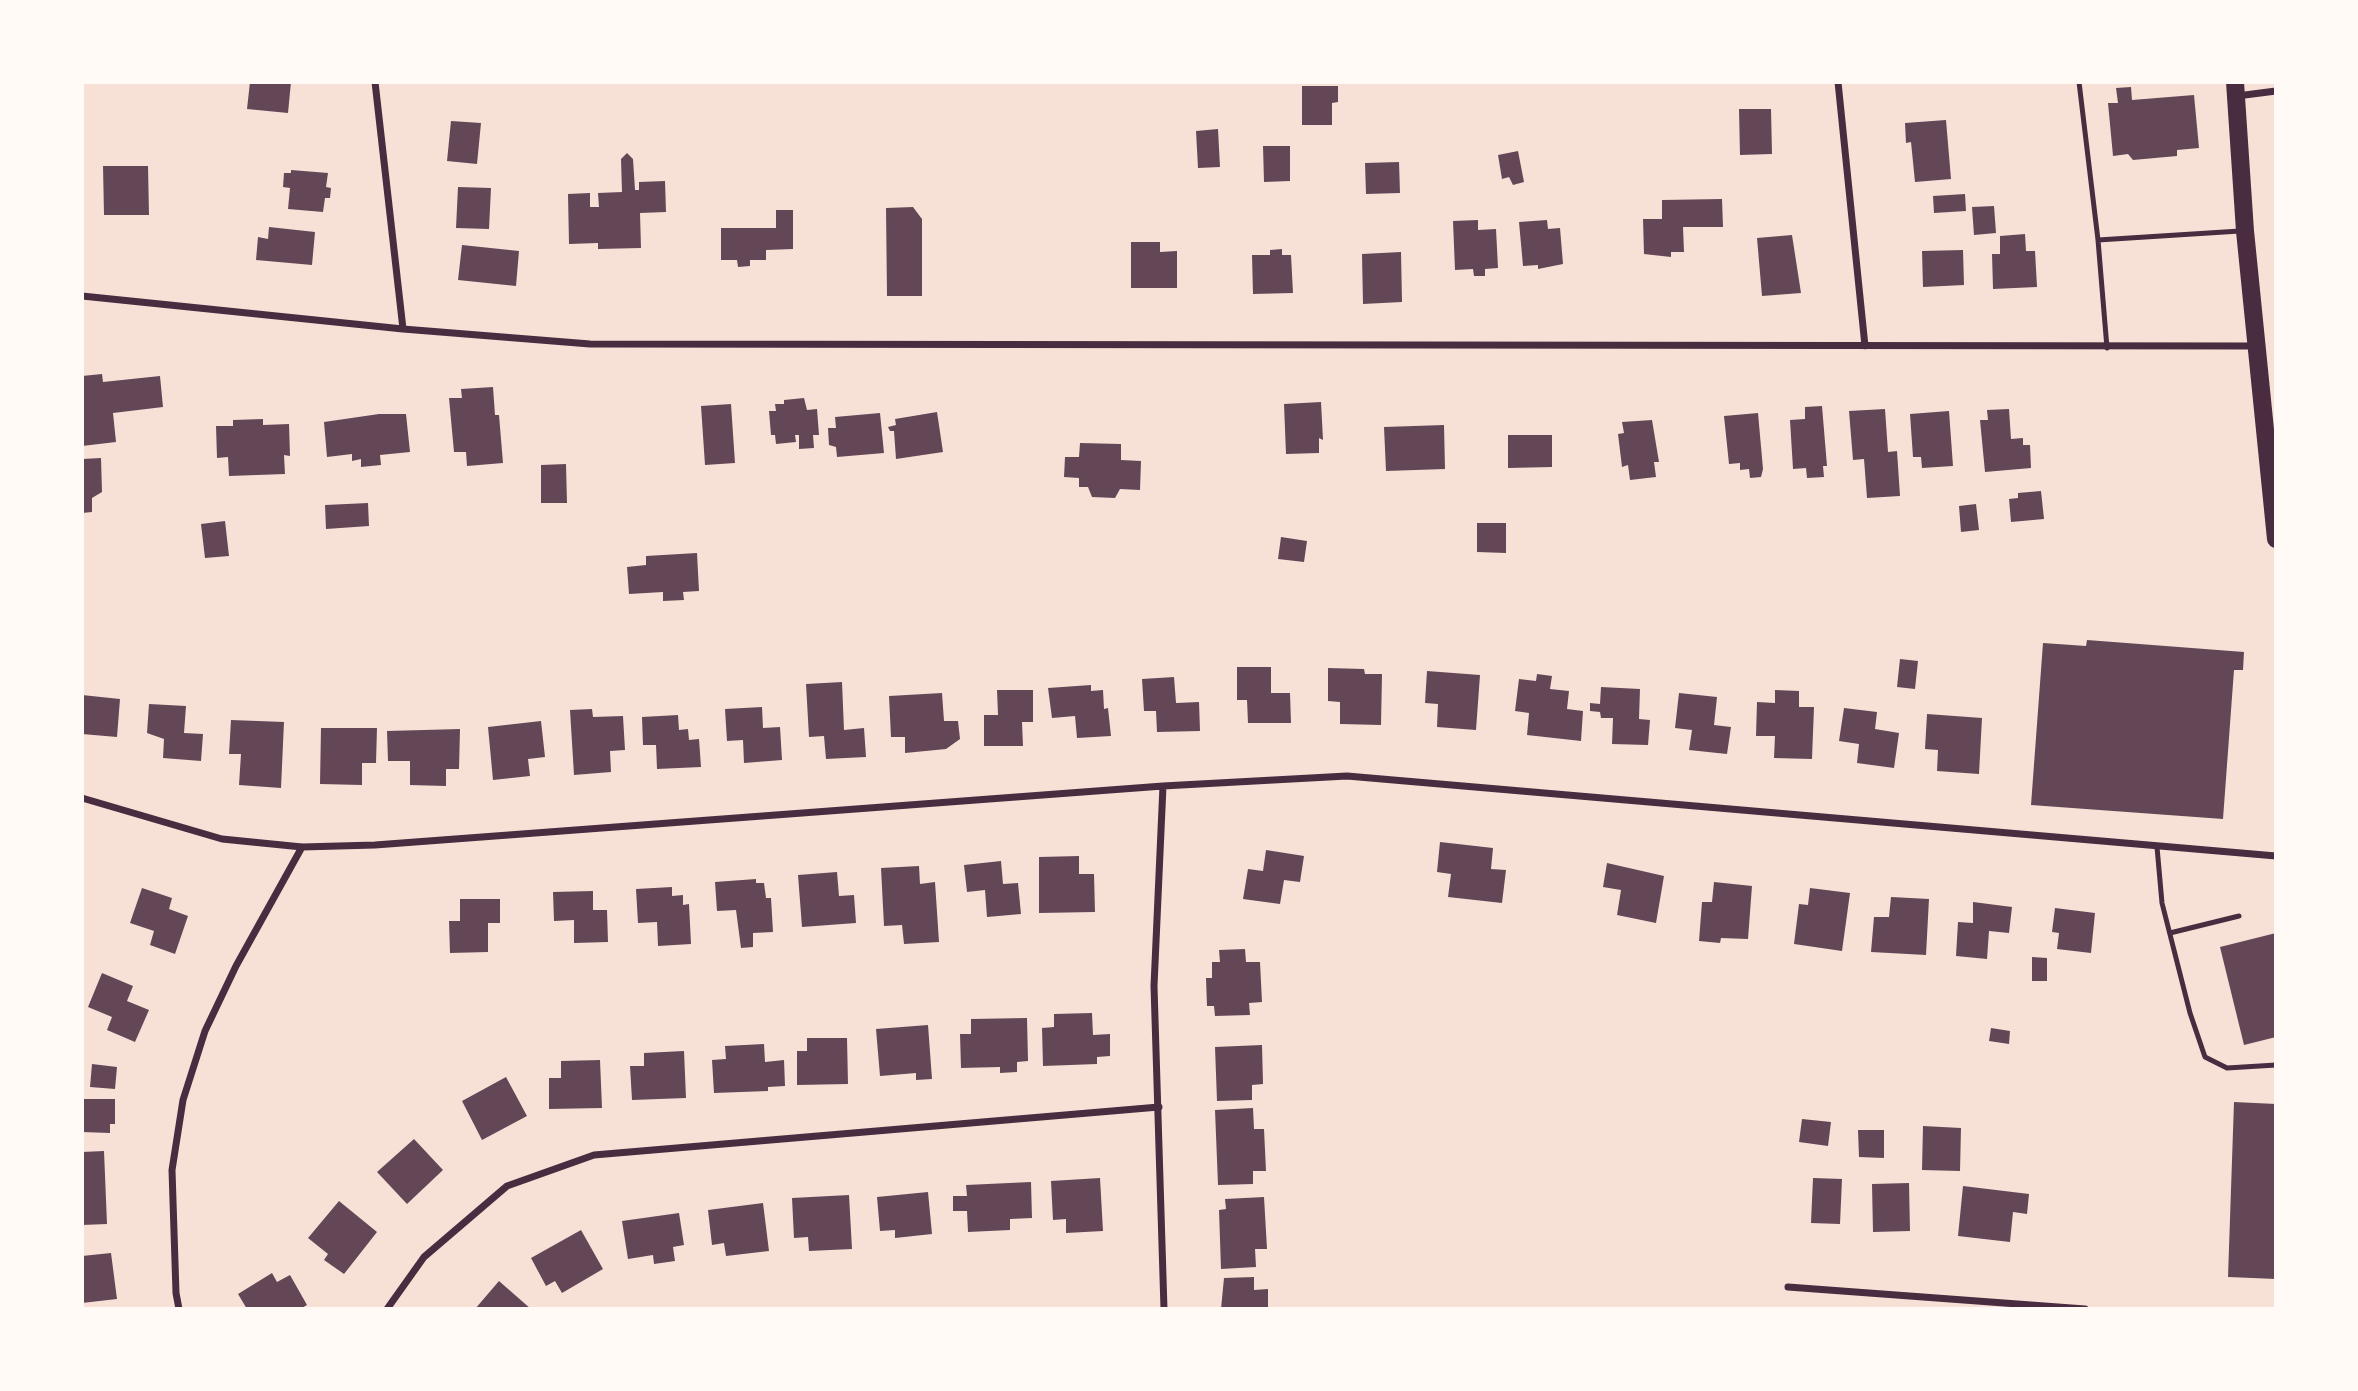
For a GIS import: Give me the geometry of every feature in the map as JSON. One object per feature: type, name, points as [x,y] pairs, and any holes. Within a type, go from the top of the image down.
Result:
[{"type":"main road","points":[[2235,89],[2256,346],[2270,414],[2276,539]]},
{"type":"street","points":[[375,82],[403,329]]},
{"type":"street","points":[[1838,82],[1865,346]]},
{"type":"street","points":[[2235,89],[2276,91]]},
{"type":"street","points":[[82,296],[403,329],[604,344],[2107,348],[2256,346]]},
{"type":"street","points":[[82,797],[222,839],[302,848],[375,845],[1284,778],[1406,780],[2276,856]]},
{"type":"street","points":[[1163,786],[1154,986],[1164,1309]]},
{"type":"street","points":[[179,1309],[176,1293],[172,1170],[183,1100],[205,1031],[236,966],[302,848]]},
{"type":"street","points":[[387,1309],[424,1257],[508,1186],[594,1155],[1159,1108]]},
{"type":"street","points":[[1788,1287],[2085,1309]]},
{"type":"lane","points":[[2079,82],[2098,240],[2107,348]]},
{"type":"lane","points":[[2098,240],[2245,231]]},
{"type":"lane","points":[[2157,846],[2162,903],[2205,1057],[2227,1068],[2276,1065]]},
{"type":"lane","points":[[2170,933],[2239,916]]},
{"type":"building","points":[[250,82],[291,82],[288,113],[247,109]]},
{"type":"building","points":[[1302,86],[1338,86],[1338,102],[1332,103],[1332,125],[1302,125]]},
{"type":"building","points":[[2131,87],[2132,100],[2194,95],[2199,148],[2177,150],[2177,156],[2133,160],[2128,154],[2113,156],[2108,103],[2118,103],[2116,88]]},
{"type":"building","points":[[1739,109],[1771,109],[1772,154],[1740,155]]},
{"type":"building","points":[[1946,120],[1951,179],[1915,182],[1911,142],[1906,143],[1905,123]]},
{"type":"building","points":[[451,121],[481,123],[477,164],[447,161]]},
{"type":"building","points":[[1218,129],[1220,167],[1198,168],[1196,131]]},
{"type":"building","points":[[1263,146],[1290,146],[1290,181],[1264,182]]},
{"type":"building","points":[[1518,151],[1524,182],[1513,185],[1509,177],[1502,179],[1498,155]]},
{"type":"building","points":[[627,153],[633,159],[635,190],[639,190],[639,182],[665,181],[666,212],[640,213],[641,248],[598,249],[598,243],[569,244],[568,194],[590,193],[590,207],[599,207],[598,193],[622,192],[621,159]]},
{"type":"building","points":[[1399,162],[1400,193],[1366,194],[1365,163]]},
{"type":"building","points":[[103,166],[148,166],[149,215],[104,215]]},
{"type":"building","points":[[291,170],[328,173],[326,187],[331,188],[330,198],[325,198],[323,212],[288,209],[290,188],[283,187],[284,173],[291,173]]},
{"type":"building","points":[[458,187],[491,188],[489,229],[456,228]]},
{"type":"building","points":[[1965,194],[1966,211],[1934,213],[1933,196]]},
{"type":"building","points":[[1722,199],[1723,227],[1683,227],[1684,252],[1671,252],[1671,257],[1644,254],[1643,219],[1662,219],[1662,200]]},
{"type":"building","points":[[1994,206],[1996,233],[1974,235],[1972,207]]},
{"type":"building","points":[[913,207],[922,219],[922,296],[887,296],[886,208]]},
{"type":"building","points":[[776,210],[793,210],[793,249],[766,250],[766,260],[750,260],[750,266],[738,267],[737,260],[721,260],[721,228],[776,228]]},
{"type":"building","points":[[1478,220],[1478,230],[1496,229],[1498,268],[1485,269],[1485,276],[1474,276],[1473,269],[1455,270],[1453,221]]},
{"type":"building","points":[[1547,220],[1548,229],[1560,228],[1563,264],[1538,269],[1538,265],[1523,266],[1519,222]]},
{"type":"building","points":[[269,227],[315,232],[312,265],[256,260],[258,237],[268,239]]},
{"type":"building","points":[[2025,234],[2026,251],[2035,251],[2037,287],[1993,289],[1992,254],[2000,254],[2000,236]]},
{"type":"building","points":[[1792,235],[1801,293],[1762,296],[1757,238]]},
{"type":"building","points":[[1131,242],[1160,242],[1160,252],[1177,251],[1177,288],[1131,288]]},
{"type":"building","points":[[462,245],[519,251],[516,286],[458,280]]},
{"type":"building","points":[[1282,249],[1282,255],[1291,255],[1293,293],[1253,294],[1252,255],[1270,255],[1270,250]]},
{"type":"building","points":[[1963,250],[1964,285],[1923,287],[1922,251]]},
{"type":"building","points":[[1401,252],[1402,302],[1363,304],[1362,254]]},
{"type":"building","points":[[102,374],[103,382],[160,376],[163,407],[113,413],[116,442],[82,446],[82,376]]},
{"type":"building","points":[[493,387],[495,415],[499,415],[503,463],[467,466],[466,452],[454,452],[449,398],[462,398],[461,389]]},
{"type":"building","points":[[804,398],[807,410],[817,409],[819,435],[813,435],[814,448],[799,449],[799,435],[795,435],[796,442],[776,444],[775,435],[771,435],[769,411],[776,411],[775,404],[784,404],[784,400]]},
{"type":"building","points":[[1321,402],[1323,440],[1319,438],[1319,453],[1286,454],[1284,404]]},
{"type":"building","points":[[731,404],[735,463],[705,465],[701,406]]},
{"type":"building","points":[[1822,406],[1827,466],[1823,466],[1824,477],[1807,478],[1806,468],[1793,469],[1790,420],[1805,419],[1805,407]]},
{"type":"building","points":[[1885,409],[1888,452],[1897,451],[1900,496],[1867,498],[1864,459],[1853,460],[1849,411]]},
{"type":"building","points":[[2009,409],[2011,439],[2023,438],[2023,445],[2030,445],[2031,468],[1985,472],[1980,420],[1988,420],[1987,410]]},
{"type":"building","points":[[1949,411],[1953,466],[1922,468],[1921,457],[1913,457],[1910,414]]},
{"type":"building","points":[[937,412],[943,452],[896,459],[894,431],[890,431],[888,427],[896,425],[895,419]]},
{"type":"building","points":[[880,413],[884,453],[837,457],[836,447],[829,445],[828,428],[836,428],[835,417]]},
{"type":"building","points":[[1758,413],[1763,469],[1761,477],[1750,478],[1749,469],[1740,470],[1740,463],[1729,464],[1724,416]]},
{"type":"building","points":[[379,414],[406,414],[410,452],[380,455],[381,465],[361,467],[361,459],[352,461],[352,454],[327,457],[324,422]]},
{"type":"building","points":[[263,419],[263,425],[289,424],[290,456],[284,455],[285,474],[229,476],[228,457],[217,458],[216,426],[233,426],[233,420]]},
{"type":"building","points":[[1652,420],[1659,462],[1654,462],[1656,477],[1630,480],[1628,465],[1622,467],[1618,434],[1624,433],[1622,422]]},
{"type":"building","points":[[1444,425],[1445,469],[1386,471],[1384,427]]},
{"type":"building","points":[[1508,435],[1552,435],[1552,467],[1508,468]]},
{"type":"building","points":[[1080,443],[1121,444],[1121,460],[1141,461],[1140,490],[1120,489],[1115,498],[1092,497],[1088,487],[1079,487],[1079,478],[1064,477],[1065,457],[1079,457]]},
{"type":"building","points":[[101,458],[102,492],[92,498],[92,512],[82,513],[82,459]]},
{"type":"building","points":[[566,464],[567,503],[541,503],[541,465]]},
{"type":"building","points":[[2041,491],[2044,519],[2011,522],[2009,499],[2018,498],[2018,493]]},
{"type":"building","points":[[368,503],[369,526],[326,529],[325,505]]},
{"type":"building","points":[[1976,504],[1979,530],[1961,532],[1959,506]]},
{"type":"building","points":[[225,521],[229,556],[205,558],[201,524]]},
{"type":"building","points":[[1477,523],[1506,523],[1506,553],[1477,552]]},
{"type":"building","points":[[1281,537],[1307,541],[1304,562],[1278,559]]},
{"type":"building","points":[[697,553],[699,591],[683,592],[684,600],[663,601],[663,592],[629,594],[627,567],[646,565],[646,556]]},
{"type":"building","points":[[2087,640],[2244,652],[2243,670],[2234,670],[2223,819],[2031,805],[2043,643],[2086,646]]},
{"type":"building","points":[[1900,659],[1918,661],[1915,689],[1897,687]]},
{"type":"building","points":[[1237,667],[1271,667],[1271,693],[1290,693],[1291,723],[1248,723],[1247,700],[1237,700]]},
{"type":"building","points":[[1328,668],[1364,669],[1365,674],[1382,674],[1381,725],[1340,724],[1340,702],[1328,701]]},
{"type":"building","points":[[1427,671],[1480,675],[1476,730],[1437,727],[1438,704],[1425,703]]},
{"type":"building","points":[[1537,674],[1552,676],[1550,689],[1569,691],[1567,709],[1583,711],[1581,741],[1527,735],[1529,713],[1515,711],[1519,679],[1536,681]]},
{"type":"building","points":[[1174,677],[1176,703],[1199,702],[1200,731],[1157,732],[1156,711],[1144,711],[1142,679]]},
{"type":"building","points":[[842,682],[844,730],[864,728],[866,757],[826,759],[824,736],[809,737],[806,684]]},
{"type":"building","points":[[1091,685],[1091,691],[1103,690],[1104,709],[1108,708],[1111,736],[1077,738],[1075,716],[1052,718],[1048,688]]},
{"type":"building","points":[[1601,687],[1640,689],[1639,719],[1650,720],[1648,745],[1612,744],[1613,718],[1601,718],[1600,712],[1590,711],[1590,703],[1600,704]]},
{"type":"building","points":[[997,690],[1033,690],[1033,722],[1022,722],[1023,746],[984,746],[984,715],[998,715]]},
{"type":"building","points":[[1775,690],[1799,691],[1799,707],[1814,707],[1812,759],[1774,758],[1775,736],[1756,736],[1757,702],[1775,703]]},
{"type":"building","points":[[942,693],[944,721],[958,721],[960,739],[946,749],[905,753],[905,737],[891,737],[889,696]]},
{"type":"building","points":[[1679,693],[1717,697],[1714,725],[1731,727],[1727,754],[1689,750],[1692,730],[1675,728]]},
{"type":"building","points":[[82,695],[120,699],[117,737],[82,734]]},
{"type":"building","points":[[149,704],[186,706],[184,733],[203,734],[201,761],[163,758],[164,739],[147,733]]},
{"type":"building","points":[[762,707],[763,728],[780,727],[782,760],[744,763],[743,740],[727,741],[725,709]]},
{"type":"building","points":[[1844,708],[1877,712],[1875,729],[1899,733],[1894,768],[1857,763],[1859,744],[1839,741]]},
{"type":"building","points":[[592,709],[593,717],[623,716],[625,750],[610,751],[611,772],[574,775],[570,710]]},
{"type":"building","points":[[1927,714],[1982,718],[1979,774],[1937,771],[1938,750],[1925,749]]},
{"type":"building","points":[[678,715],[679,730],[688,729],[689,740],[699,739],[701,767],[657,769],[656,745],[643,745],[642,717]]},
{"type":"building","points":[[231,720],[284,722],[281,788],[239,785],[241,754],[229,754]]},
{"type":"building","points":[[541,721],[545,757],[528,759],[530,776],[493,780],[488,727]]},
{"type":"building","points":[[321,728],[377,728],[376,763],[362,763],[362,785],[320,784]]},
{"type":"building","points":[[460,729],[459,769],[446,769],[446,786],[410,785],[410,761],[388,761],[387,731]]},
{"type":"building","points":[[1440,842],[1493,848],[1491,869],[1506,870],[1502,903],[1448,897],[1451,874],[1437,872]]},
{"type":"building","points":[[1266,850],[1304,856],[1300,882],[1284,880],[1280,904],[1243,899],[1248,869],[1263,871]]},
{"type":"building","points":[[1079,856],[1079,874],[1094,874],[1095,912],[1039,913],[1039,857]]},
{"type":"building","points":[[1001,861],[1003,884],[1018,883],[1021,914],[987,917],[985,890],[967,892],[964,865]]},
{"type":"building","points":[[1607,863],[1664,876],[1656,923],[1617,915],[1621,890],[1603,887]]},
{"type":"building","points":[[919,866],[920,884],[935,882],[939,942],[904,944],[902,925],[884,926],[881,868]]},
{"type":"building","points":[[837,872],[839,896],[854,895],[856,923],[802,927],[798,875]]},
{"type":"building","points":[[756,879],[756,883],[764,883],[766,898],[771,898],[773,932],[753,933],[753,947],[741,948],[736,910],[717,911],[715,882]]},
{"type":"building","points":[[1714,882],[1752,886],[1748,939],[1721,938],[1720,943],[1699,941],[1702,902],[1712,902]]},
{"type":"building","points":[[672,887],[672,896],[683,895],[683,905],[689,904],[691,944],[658,946],[657,922],[638,923],[636,889]]},
{"type":"building","points":[[142,888],[172,898],[169,909],[188,916],[175,954],[150,945],[154,931],[130,923]]},
{"type":"building","points":[[1810,888],[1850,893],[1842,951],[1794,944],[1799,904],[1808,905]]},
{"type":"building","points":[[593,891],[593,910],[607,910],[608,942],[574,943],[574,920],[554,921],[553,892]]},
{"type":"building","points":[[1891,897],[1929,899],[1926,955],[1871,952],[1874,917],[1889,917]]},
{"type":"building","points":[[460,899],[500,899],[500,923],[488,923],[488,952],[450,953],[449,921],[460,921]]},
{"type":"building","points":[[1973,902],[2012,907],[2009,933],[1989,931],[1987,959],[1956,956],[1958,922],[1973,923]]},
{"type":"building","points":[[2055,908],[2095,913],[2091,953],[2057,949],[2059,933],[2052,932]]},
{"type":"building","points":[[2276,933],[2276,1037],[2244,1045],[2220,947]]},
{"type":"building","points":[[1245,949],[1246,962],[1260,962],[1262,1002],[1249,1003],[1250,1015],[1215,1016],[1214,1006],[1207,1006],[1206,978],[1212,978],[1212,962],[1220,962],[1219,950]]},
{"type":"building","points":[[2032,957],[2047,958],[2047,981],[2032,981]]},
{"type":"building","points":[[102,973],[133,986],[127,1001],[149,1010],[135,1042],[107,1030],[112,1017],[88,1007]]},
{"type":"building","points":[[1092,1013],[1093,1035],[1110,1034],[1110,1056],[1097,1057],[1097,1064],[1043,1066],[1042,1028],[1054,1027],[1054,1014]]},
{"type":"building","points":[[1027,1018],[1028,1061],[1017,1062],[1017,1072],[1000,1073],[1000,1067],[961,1068],[960,1034],[971,1034],[971,1019]]},
{"type":"building","points":[[928,1025],[932,1079],[916,1080],[916,1073],[880,1076],[876,1029]]},
{"type":"building","points":[[1991,1028],[2010,1031],[2009,1044],[1989,1041]]},
{"type":"building","points":[[807,1038],[847,1038],[848,1084],[797,1085],[797,1051],[807,1051]]},
{"type":"building","points":[[764,1044],[765,1062],[784,1060],[785,1086],[768,1087],[768,1091],[714,1093],[712,1060],[726,1059],[725,1046]]},
{"type":"building","points":[[1262,1045],[1263,1084],[1252,1085],[1252,1100],[1217,1101],[1215,1047]]},
{"type":"building","points":[[684,1051],[686,1098],[632,1100],[630,1066],[644,1066],[644,1053]]},
{"type":"building","points":[[600,1060],[602,1108],[549,1109],[549,1078],[561,1078],[561,1061]]},
{"type":"building","points":[[92,1064],[117,1067],[115,1089],[90,1087]]},
{"type":"building","points":[[506,1077],[527,1116],[482,1140],[462,1101]]},
{"type":"building","points":[[82,1099],[115,1099],[115,1124],[110,1124],[110,1133],[82,1132]]},
{"type":"building","points":[[2234,1102],[2276,1104],[2276,1279],[2228,1277]]},
{"type":"building","points":[[1253,1108],[1254,1129],[1264,1129],[1266,1171],[1253,1171],[1253,1184],[1218,1185],[1215,1110]]},
{"type":"building","points":[[1802,1119],[1831,1122],[1828,1146],[1799,1142]]},
{"type":"building","points":[[1923,1126],[1961,1128],[1960,1171],[1922,1170]]},
{"type":"building","points":[[1858,1130],[1884,1130],[1884,1158],[1859,1157]]},
{"type":"building","points":[[414,1139],[443,1170],[407,1204],[377,1172]]},
{"type":"building","points":[[104,1151],[107,1224],[82,1225],[82,1152]]},
{"type":"building","points":[[1100,1178],[1103,1231],[1066,1233],[1066,1219],[1053,1220],[1051,1181]]},
{"type":"building","points":[[1813,1178],[1842,1179],[1840,1224],[1811,1223]]},
{"type":"building","points":[[1031,1182],[1032,1218],[1010,1219],[1010,1230],[968,1232],[967,1211],[953,1211],[953,1196],[967,1196],[966,1185]]},
{"type":"building","points":[[1909,1183],[1910,1231],[1873,1232],[1872,1184]]},
{"type":"building","points":[[1963,1186],[2029,1194],[2027,1214],[2013,1212],[2010,1242],[1958,1236]]},
{"type":"building","points":[[928,1192],[932,1234],[895,1238],[895,1230],[880,1231],[877,1197]]},
{"type":"building","points":[[849,1195],[852,1249],[809,1251],[808,1237],[794,1238],[792,1198]]},
{"type":"building","points":[[1264,1197],[1267,1249],[1255,1249],[1256,1267],[1221,1269],[1219,1210],[1226,1209],[1225,1199]]},
{"type":"building","points":[[339,1201],[377,1232],[344,1274],[324,1260],[328,1254],[308,1238]]},
{"type":"building","points":[[763,1203],[769,1251],[726,1256],[724,1243],[712,1245],[708,1210]]},
{"type":"building","points":[[679,1213],[684,1245],[673,1247],[675,1261],[654,1264],[653,1255],[628,1259],[622,1221]]},
{"type":"building","points":[[581,1230],[603,1269],[562,1293],[555,1281],[546,1286],[531,1258]]},
{"type":"building","points":[[111,1253],[117,1299],[82,1303],[82,1256]]},
{"type":"building","points":[[272,1273],[277,1282],[290,1275],[307,1305],[300,1309],[247,1309],[238,1294]]},
{"type":"building","points":[[1254,1277],[1254,1290],[1268,1289],[1268,1309],[1221,1309],[1224,1278]]},
{"type":"building","points":[[499,1281],[531,1309],[475,1309]]}]
